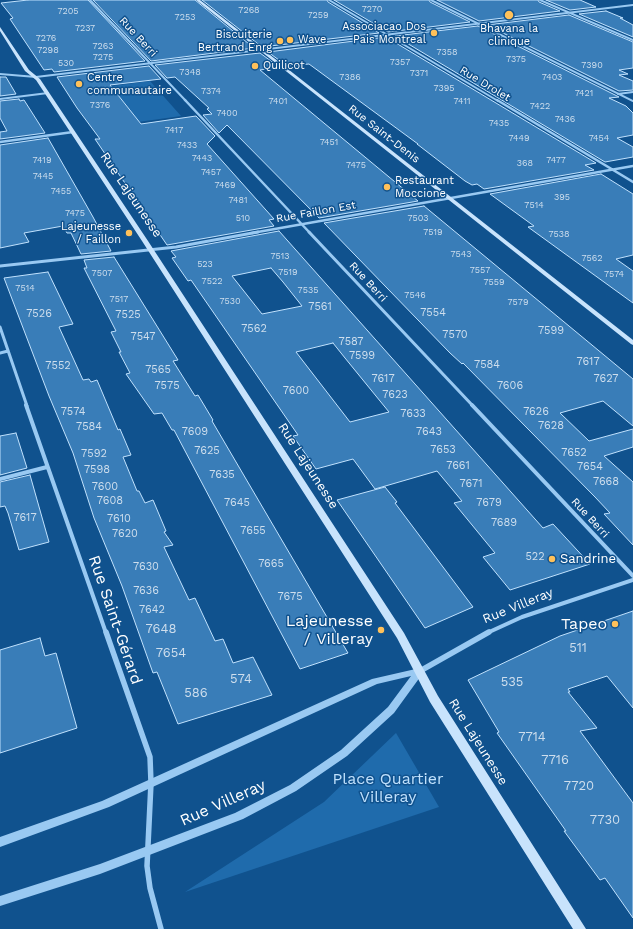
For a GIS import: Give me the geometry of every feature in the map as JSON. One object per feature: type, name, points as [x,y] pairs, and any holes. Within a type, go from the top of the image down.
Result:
[{"type":"main road","name":"Rue Saint-Denis","points":[[198,0],[633,343]]},
{"type":"main road","name":"Rue Lajeunesse","points":[[0,28],[27,71],[36,76],[48,93],[152,250],[401,636],[434,699],[580,929]]},
{"type":"street","name":"Rue Berri","points":[[90,0],[633,576]]},
{"type":"street","name":"Rue Drolet","points":[[329,0],[633,182]]},
{"type":"street","points":[[431,0],[633,101]]},
{"type":"street","points":[[540,0],[633,40]]},
{"type":"street","points":[[0,74],[36,76],[633,5]]},
{"type":"street","points":[[618,94],[633,92]]},
{"type":"street","points":[[0,99],[48,93]]},
{"type":"street","points":[[0,142],[73,132]]},
{"type":"street","name":"Rue Faillon Est","points":[[0,266],[152,250],[633,166]]},
{"type":"street","name":"Rue Saint-Gérard","points":[[0,326],[150,757],[151,783],[147,866],[150,888],[161,929]]},
{"type":"street","points":[[0,353],[8,351]]},
{"type":"street","points":[[0,479],[48,467]]},
{"type":"street","name":"Rue Villeray","points":[[0,842],[105,804],[375,681],[420,671],[482,635],[522,617],[633,580]]},
{"type":"street","name":"Rue Villeray","points":[[0,901],[100,869],[148,851],[238,816],[293,788],[344,753],[391,710],[420,671]]},
{"type":"green space","points":[[150,81],[181,116],[124,124],[131,111],[116,92],[109,93],[105,87]]},
{"type":"green space","name":"Place Quartier Villeray","points":[[396,733],[439,807],[185,892],[324,802]]},
{"type":"building","points":[[28,0],[88,0],[145,61],[54,72],[52,69],[44,70],[10,19],[13,18],[1,3]]},
{"type":"building","points":[[93,0],[195,0],[254,48],[151,61]]},
{"type":"building","points":[[202,0],[327,0],[379,33],[262,47]]},
{"type":"building","points":[[334,0],[429,0],[430,2],[470,22],[388,32]]},
{"type":"building","points":[[437,0],[538,0],[539,2],[560,11],[479,21]]},
{"type":"building","points":[[546,0],[580,0],[596,7],[570,10]]},
{"type":"building","points":[[606,11],[623,18],[620,18],[633,25],[633,37],[579,14]]},
{"type":"building","points":[[569,15],[633,42],[633,68],[619,70],[628,74],[619,75],[633,81],[633,90],[619,91],[487,25]]},
{"type":"building","points":[[478,26],[619,97],[609,98],[626,106],[633,113],[633,135],[617,138],[633,147],[633,157],[605,162],[395,36]]},
{"type":"building","points":[[386,37],[596,163],[585,165],[594,170],[484,189],[477,184],[472,185],[309,64],[287,66],[268,52]]},
{"type":"building","points":[[260,53],[279,67],[260,70],[418,201],[319,218],[227,125],[219,133],[203,115],[212,114],[207,109],[209,108],[175,77],[167,78],[155,65]]},
{"type":"building","points":[[149,66],[161,79],[110,85],[141,124],[196,116],[215,136],[207,144],[274,219],[269,220],[274,226],[167,245],[95,139],[100,139],[77,108],[57,77]]},
{"type":"building","points":[[0,77],[6,77],[16,94],[0,96]]},
{"type":"building","points":[[19,99],[20,101],[24,100],[45,133],[0,139],[0,132],[7,131],[0,118],[0,101]]},
{"type":"building","points":[[48,138],[111,251],[81,254],[71,233],[67,233],[63,226],[24,233],[29,242],[0,248],[0,145]]},
{"type":"building","points":[[601,174],[633,194],[633,255],[616,259],[633,271],[633,303],[528,227],[534,226],[490,194]]},
{"type":"building","points":[[424,206],[633,379],[633,426],[603,401],[560,413],[589,441],[633,429],[633,447],[604,456],[633,482],[633,545],[604,514],[610,513],[595,497],[463,363],[462,364],[450,353],[324,223]]},
{"type":"building","points":[[279,231],[543,528],[553,524],[590,564],[510,590],[483,557],[495,553],[454,503],[462,501],[437,471],[375,489],[353,459],[316,469],[293,436],[298,435],[191,280],[188,281],[172,258],[176,257],[171,251]],"holes":[[[271,268],[283,282],[302,306],[262,314],[232,276]],[[333,343],[345,358],[389,412],[350,422],[296,352]]]},
{"type":"building","points":[[114,257],[178,360],[173,361],[195,396],[198,395],[213,420],[212,421],[348,653],[300,669],[174,430],[172,430],[162,413],[154,414],[126,374],[130,373],[111,332],[116,331],[84,268],[87,268],[84,260]]},
{"type":"building","points":[[48,272],[73,324],[59,327],[83,380],[89,379],[91,382],[97,380],[118,430],[120,429],[131,455],[123,457],[137,491],[139,491],[145,503],[153,500],[166,531],[164,532],[173,545],[164,547],[189,600],[195,598],[215,641],[223,639],[233,663],[253,657],[272,695],[178,724],[157,672],[153,673],[122,586],[94,518],[73,453],[49,396],[4,278]]},
{"type":"building","points":[[16,433],[27,468],[0,475],[0,436]]},
{"type":"building","points":[[30,475],[49,542],[19,550],[5,506],[0,507],[0,482]]},
{"type":"building","points":[[385,487],[397,502],[395,503],[473,607],[425,628],[337,500]]},
{"type":"building","points":[[633,611],[633,708],[607,676],[568,689],[570,692],[568,692],[597,728],[580,731],[633,803],[633,918],[605,878],[600,880],[564,831],[566,831],[497,733],[499,732],[468,680],[560,636]]},
{"type":"building","points":[[40,638],[45,656],[56,653],[77,728],[0,753],[0,650]]},
{"type":"place","name":"Bhavana la clinique","points":[[509,15]]},
{"type":"place","name":"Associacao Dos Pais Montreal","points":[[434,33]]},
{"type":"place","name":"Wave","points":[[290,40]]},
{"type":"place","name":"Biscuiterie Bertrand Enrg","points":[[280,41]]},
{"type":"place","name":"Quilicot","points":[[255,66]]},
{"type":"place","name":"Centre communautaire","points":[[79,84]]},
{"type":"place","name":"Restaurant Moccione","points":[[387,187]]},
{"type":"place","name":"Lajeunesse / Faillon","points":[[129,233]]},
{"type":"place","name":"Sandrine","points":[[552,559]]},
{"type":"place","name":"Tapeo","points":[[615,624]]},
{"type":"place","name":"Lajeunesse / Villeray","points":[[381,630]]}]
